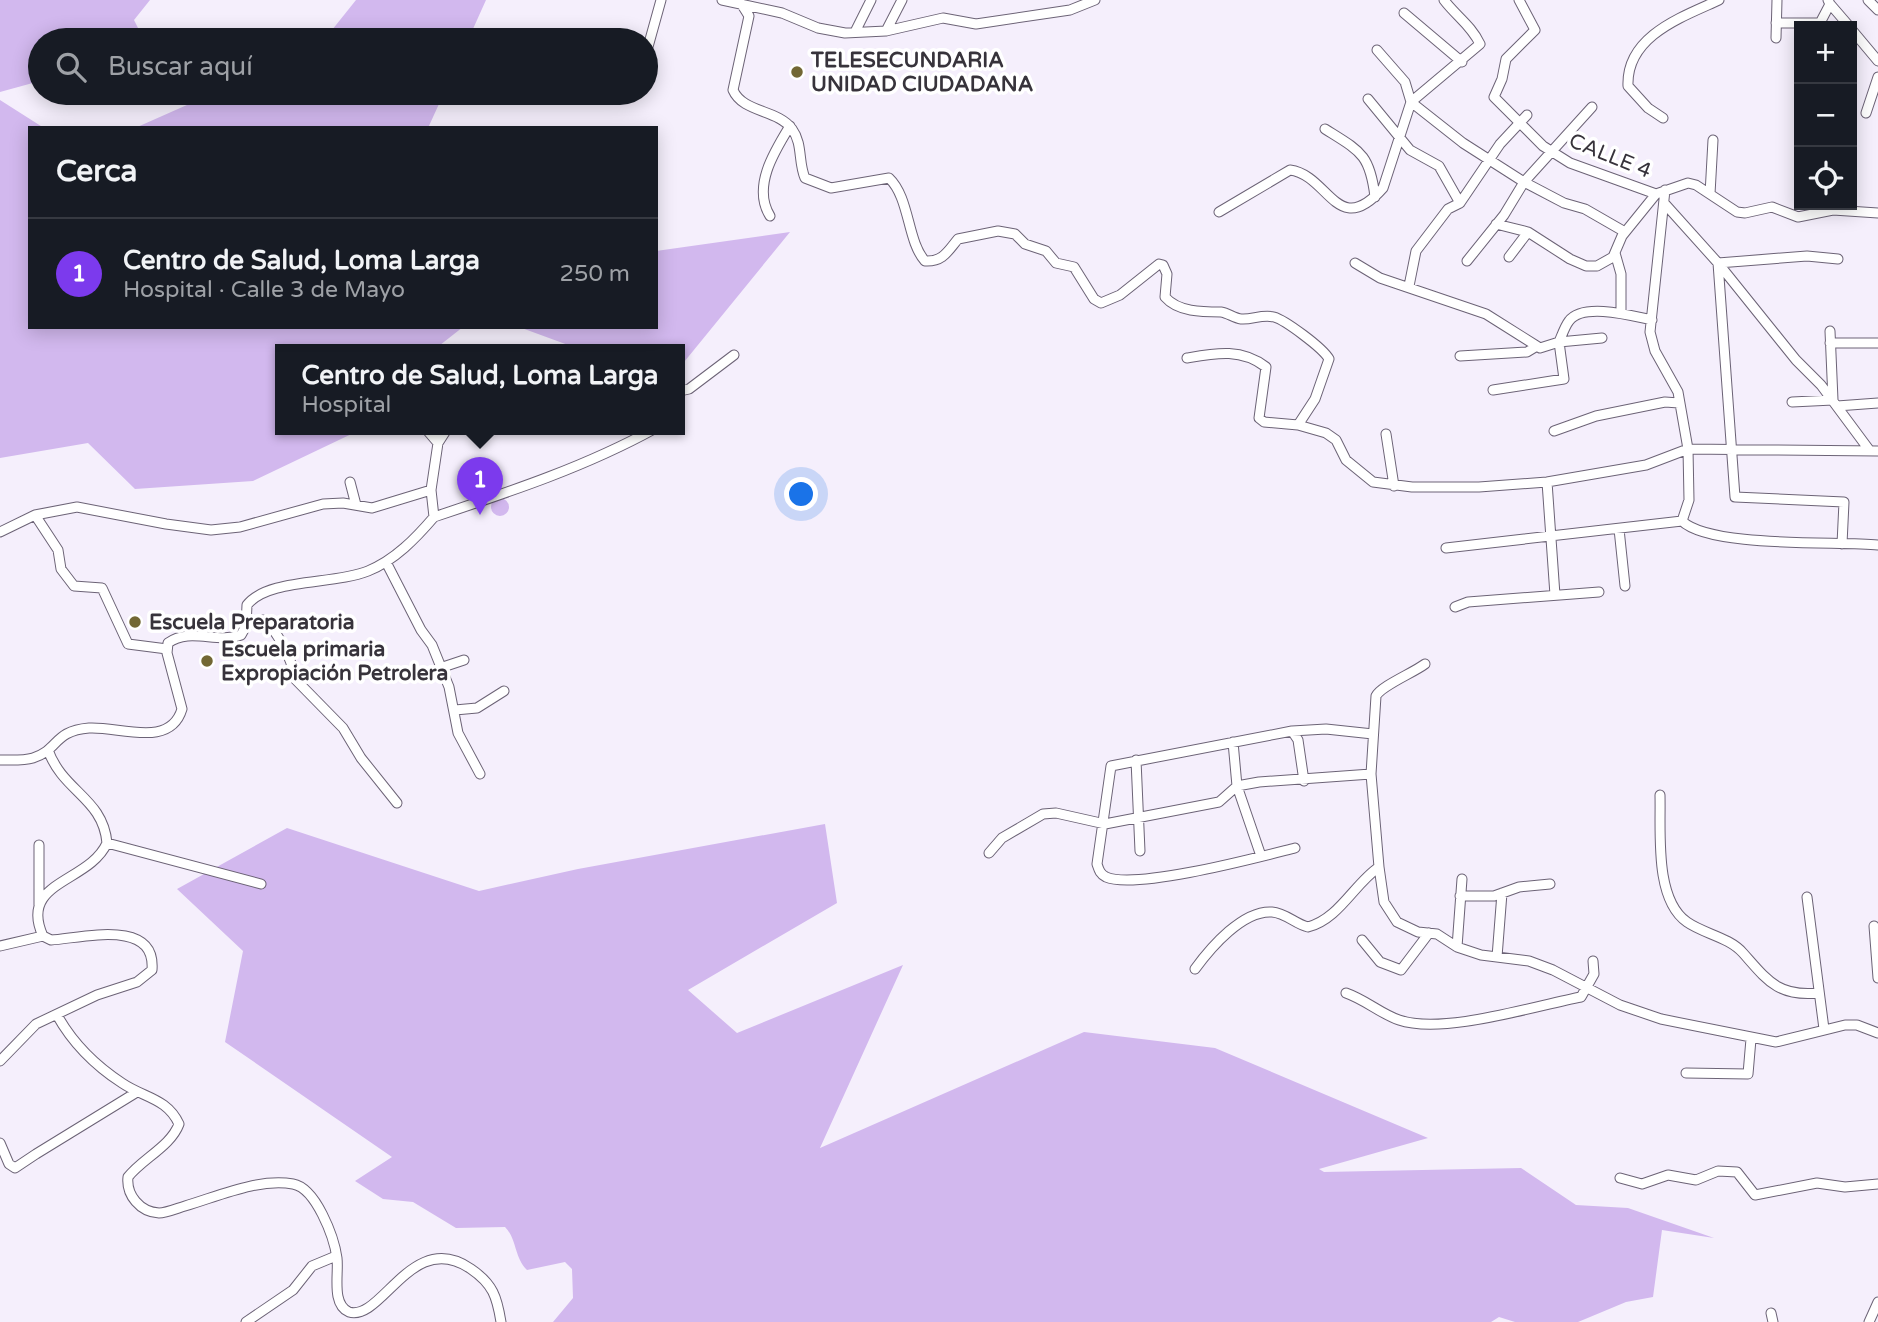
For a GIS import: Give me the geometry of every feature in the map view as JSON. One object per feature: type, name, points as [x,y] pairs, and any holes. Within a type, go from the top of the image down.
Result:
[{"type":"street","points":[[653,28],[661,0]]},
{"type":"street","points":[[722,0],[782,13],[818,28],[855,32],[886,31],[943,18],[976,24],[1070,10],[1095,0]]},
{"type":"street","points":[[855,32],[871,0]]},
{"type":"street","points":[[886,31],[902,0]]},
{"type":"street","points":[[1411,102],[1462,62],[1480,44],[1463,19],[1456,17],[1444,0]]},
{"type":"street","name":"CALLE 4","points":[[1519,0],[1535,30],[1506,59],[1502,79],[1494,97],[1519,125],[1552,152],[1581,167],[1661,192],[1689,183],[1737,212],[1745,213],[1772,207],[1798,218],[1833,210],[1878,214]]},
{"type":"street","points":[[1663,118],[1648,108],[1628,86],[1636,55],[1662,27],[1719,0]]},
{"type":"street","points":[[1776,38],[1777,0]]},
{"type":"street","points":[[1868,0],[1878,10]]},
{"type":"street","points":[[1776,23],[1819,23],[1829,2],[1844,21]]},
{"type":"street","points":[[742,4],[749,16],[733,90],[737,100],[790,126],[799,144],[803,173],[808,180],[831,188],[883,178],[893,182],[914,231],[919,254],[925,261],[936,261],[958,239],[998,231],[1015,234],[1025,244],[1046,251],[1056,262],[1074,267],[1094,299],[1101,303],[1120,295],[1159,264],[1163,265],[1167,274],[1165,297],[1170,303],[1185,309],[1223,312],[1243,319],[1260,316],[1278,318],[1321,347],[1329,359],[1315,399],[1298,425]]},
{"type":"street","points":[[1404,13],[1462,62]]},
{"type":"street","points":[[1857,36],[1878,61]]},
{"type":"street","points":[[1219,212],[1293,170],[1342,207],[1352,208],[1375,197],[1383,188],[1393,150],[1401,137],[1411,102],[1405,82],[1377,50]]},
{"type":"street","points":[[1866,113],[1878,77]]},
{"type":"street","points":[[1368,99],[1410,150],[1439,166],[1460,203]]},
{"type":"street","points":[[1411,102],[1490,161],[1524,182],[1564,203],[1585,209],[1625,232]]},
{"type":"street","points":[[1467,261],[1496,225],[1524,182],[1592,107]]},
{"type":"street","points":[[1409,286],[1416,251],[1448,209],[1460,203],[1500,144],[1527,115]]},
{"type":"street","points":[[770,216],[764,206],[762,187],[790,126]]},
{"type":"street","points":[[1325,129],[1362,153],[1373,176],[1375,197]]},
{"type":"street","points":[[1710,194],[1713,140]]},
{"type":"street","points":[[1496,225],[1528,232],[1586,265],[1605,262],[1615,253],[1625,232],[1661,192],[1665,204],[1718,263],[1874,451]]},
{"type":"street","points":[[1665,204],[1650,332],[1655,351],[1678,391],[1688,449],[1689,500],[1682,521]]},
{"type":"street","points":[[1509,257],[1528,232]]},
{"type":"street","points":[[1615,253],[1621,274],[1621,312]]},
{"type":"street","points":[[1718,263],[1807,256],[1838,259]]},
{"type":"street","points":[[1355,263],[1381,278],[1486,314],[1537,346],[1549,347],[1559,342],[1602,338]]},
{"type":"street","points":[[1718,263],[1728,426],[1734,450],[1735,497],[1844,502],[1842,544]]},
{"type":"street","points":[[1493,390],[1564,379],[1559,342],[1570,320],[1579,313],[1621,312],[1652,320]]},
{"type":"street","points":[[1830,331],[1835,403]]},
{"type":"street","points":[[1830,343],[1878,343]]},
{"type":"street","points":[[1460,356],[1527,352],[1537,346]]},
{"type":"street","points":[[1187,358],[1236,354],[1256,360],[1265,367],[1259,418],[1264,422],[1298,425],[1336,440],[1346,460],[1366,477],[1373,482],[1394,486],[1479,487],[1547,482],[1646,465],[1688,449],[1874,451]]},
{"type":"street","points":[[685,390],[734,355]]},
{"type":"street","points":[[1554,431],[1596,416],[1664,402],[1679,403]]},
{"type":"street","points":[[1792,402],[1878,403]]},
{"type":"street","points":[[1386,434],[1394,486]]},
{"type":"street","points":[[431,435],[438,443]]},
{"type":"street","points":[[434,517],[431,490],[438,443],[443,435]]},
{"type":"street","points":[[0,760],[33,758],[48,750],[61,734],[74,730],[109,727],[159,733],[173,725],[182,709],[167,649],[168,643],[175,638],[194,635],[231,639],[241,635],[246,626],[247,606],[262,592],[351,576],[386,562],[434,517],[520,491],[546,475],[624,446],[643,435]]},
{"type":"street","points":[[350,482],[356,505]]},
{"type":"street","points":[[1547,482],[1555,595]]},
{"type":"street","points":[[0,532],[36,515],[77,507],[211,530],[240,527],[323,504],[372,508],[431,490]]},
{"type":"street","points":[[36,515],[58,550],[61,569],[74,586],[103,588],[128,644],[167,649]]},
{"type":"street","points":[[1446,548],[1682,521],[1702,533],[1878,545]]},
{"type":"street","points":[[1619,529],[1625,586]]},
{"type":"street","points":[[386,562],[421,630],[432,645],[455,710],[458,733],[480,774]]},
{"type":"street","points":[[1455,607],[1468,602],[1599,592]]},
{"type":"street","points":[[246,626],[263,620],[269,624],[292,664],[293,677],[343,727],[361,758],[397,803]]},
{"type":"street","points":[[440,668],[464,660]]},
{"type":"street","points":[[1425,664],[1377,692],[1371,774],[1379,867],[1384,902],[1389,914],[1398,922],[1418,932],[1437,934],[1457,947],[1497,957],[1529,961],[1620,1005],[1661,1018],[1721,1029],[1751,1039],[1776,1042],[1824,1029],[1857,1025],[1878,1033]]},
{"type":"street","points":[[455,710],[478,708],[503,691]]},
{"type":"street","points":[[1295,848],[1152,877],[1107,878],[1100,873],[1097,864],[1105,824],[1111,766],[1292,731],[1326,729],[1373,734]]},
{"type":"street","points":[[1292,731],[1298,740],[1304,781]]},
{"type":"street","points":[[1233,742],[1237,786],[1261,856]]},
{"type":"street","points":[[39,907],[56,883],[95,863],[107,843],[102,819],[92,805],[72,789],[55,768],[48,750]]},
{"type":"street","points":[[1136,760],[1140,851]]},
{"type":"street","points":[[989,853],[1002,838],[1042,814],[1056,813],[1105,824],[1219,802],[1237,786],[1371,774]]},
{"type":"street","points":[[1660,795],[1663,878],[1674,908],[1686,922],[1742,951],[1754,968],[1771,983],[1796,995],[1818,993]]},
{"type":"street","points":[[107,843],[261,884]]},
{"type":"street","points":[[0,1061],[36,1024],[146,977],[152,962],[142,940],[130,937],[115,935],[51,940],[43,936],[38,926],[39,845]]},
{"type":"street","points":[[1195,968],[1210,947],[1244,918],[1274,912],[1308,926],[1329,918],[1364,877],[1379,867]]},
{"type":"street","points":[[1457,947],[1461,879]]},
{"type":"street","points":[[1460,896],[1494,896],[1519,887],[1550,884]]},
{"type":"street","points":[[1497,957],[1502,893]]},
{"type":"street","points":[[1807,897],[1824,1029]]},
{"type":"street","points":[[1874,926],[1878,978]]},
{"type":"street","points":[[1362,940],[1380,962],[1401,970],[1429,933]]},
{"type":"street","points":[[0,946],[43,936]]},
{"type":"street","points":[[1346,993],[1365,999],[1397,1020],[1420,1025],[1514,1013],[1581,997],[1588,989],[1594,974],[1593,961]]},
{"type":"street","points":[[57,1015],[93,1060],[137,1092],[169,1107],[178,1124],[169,1139],[136,1166],[128,1177],[131,1198],[139,1205],[159,1213],[263,1184],[296,1184],[308,1189],[317,1203],[337,1256],[339,1303],[347,1312],[368,1311],[413,1270],[430,1260],[446,1259],[467,1266],[483,1277],[496,1293],[501,1322]]},
{"type":"street","points":[[1686,1073],[1748,1074],[1751,1039]]},
{"type":"street","points":[[0,1143],[9,1164],[15,1168],[23,1166],[36,1154],[137,1092]]},
{"type":"street","points":[[1620,1178],[1642,1184],[1668,1175],[1696,1180],[1718,1171],[1737,1172],[1755,1195],[1817,1183],[1845,1187],[1878,1184]]},
{"type":"street","points":[[246,1322],[293,1290],[312,1266],[337,1256]]},
{"type":"street","points":[[1869,1322],[1878,1302]]},
{"type":"shaded area","points":[[0,0],[150,0],[134,20],[138,28],[28,28],[28,84],[0,92]]},
{"type":"shaded area","points":[[356,0],[486,0],[473,28],[334,28]]},
{"type":"shaded area","points":[[0,100],[41,126],[28,126],[28,329],[460,329],[441,344],[275,344],[275,435],[349,435],[253,481],[135,489],[88,443],[0,458]]},
{"type":"shaded area","points":[[187,105],[439,105],[429,126],[140,126]]},
{"type":"shaded area","points":[[790,232],[685,361],[685,344],[565,344],[524,329],[658,329],[658,251]]},
{"type":"shaded area","points":[[500,498],[506,501],[509,507],[506,513],[500,516],[494,513],[491,507],[494,501]]},
{"type":"shaded area","points":[[825,824],[837,903],[688,990],[737,1033],[903,965],[820,1148],[1084,1032],[1215,1048],[1428,1138],[1319,1169],[1324,1172],[1521,1168],[1576,1205],[1628,1208],[1714,1238],[1662,1230],[1653,1297],[1626,1302],[1578,1322],[1515,1322],[1499,1317],[1491,1322],[553,1322],[573,1298],[572,1269],[565,1262],[527,1270],[505,1227],[456,1228],[413,1202],[383,1199],[355,1181],[392,1157],[225,1042],[243,951],[177,889],[287,828],[479,891],[578,869]]},
{"type":"place","name":"TELESECUNDARIA UNIDAD CIUDADANA","points":[[797,72]]},
{"type":"place","name":"Centro de Salud, Loma Larga","points":[[480,515]]},
{"type":"place","name":"Escuela Preparatoria","points":[[135,622]]},
{"type":"place","name":"Escuela primaria Expropiación Petrolera","points":[[207,661]]}]
